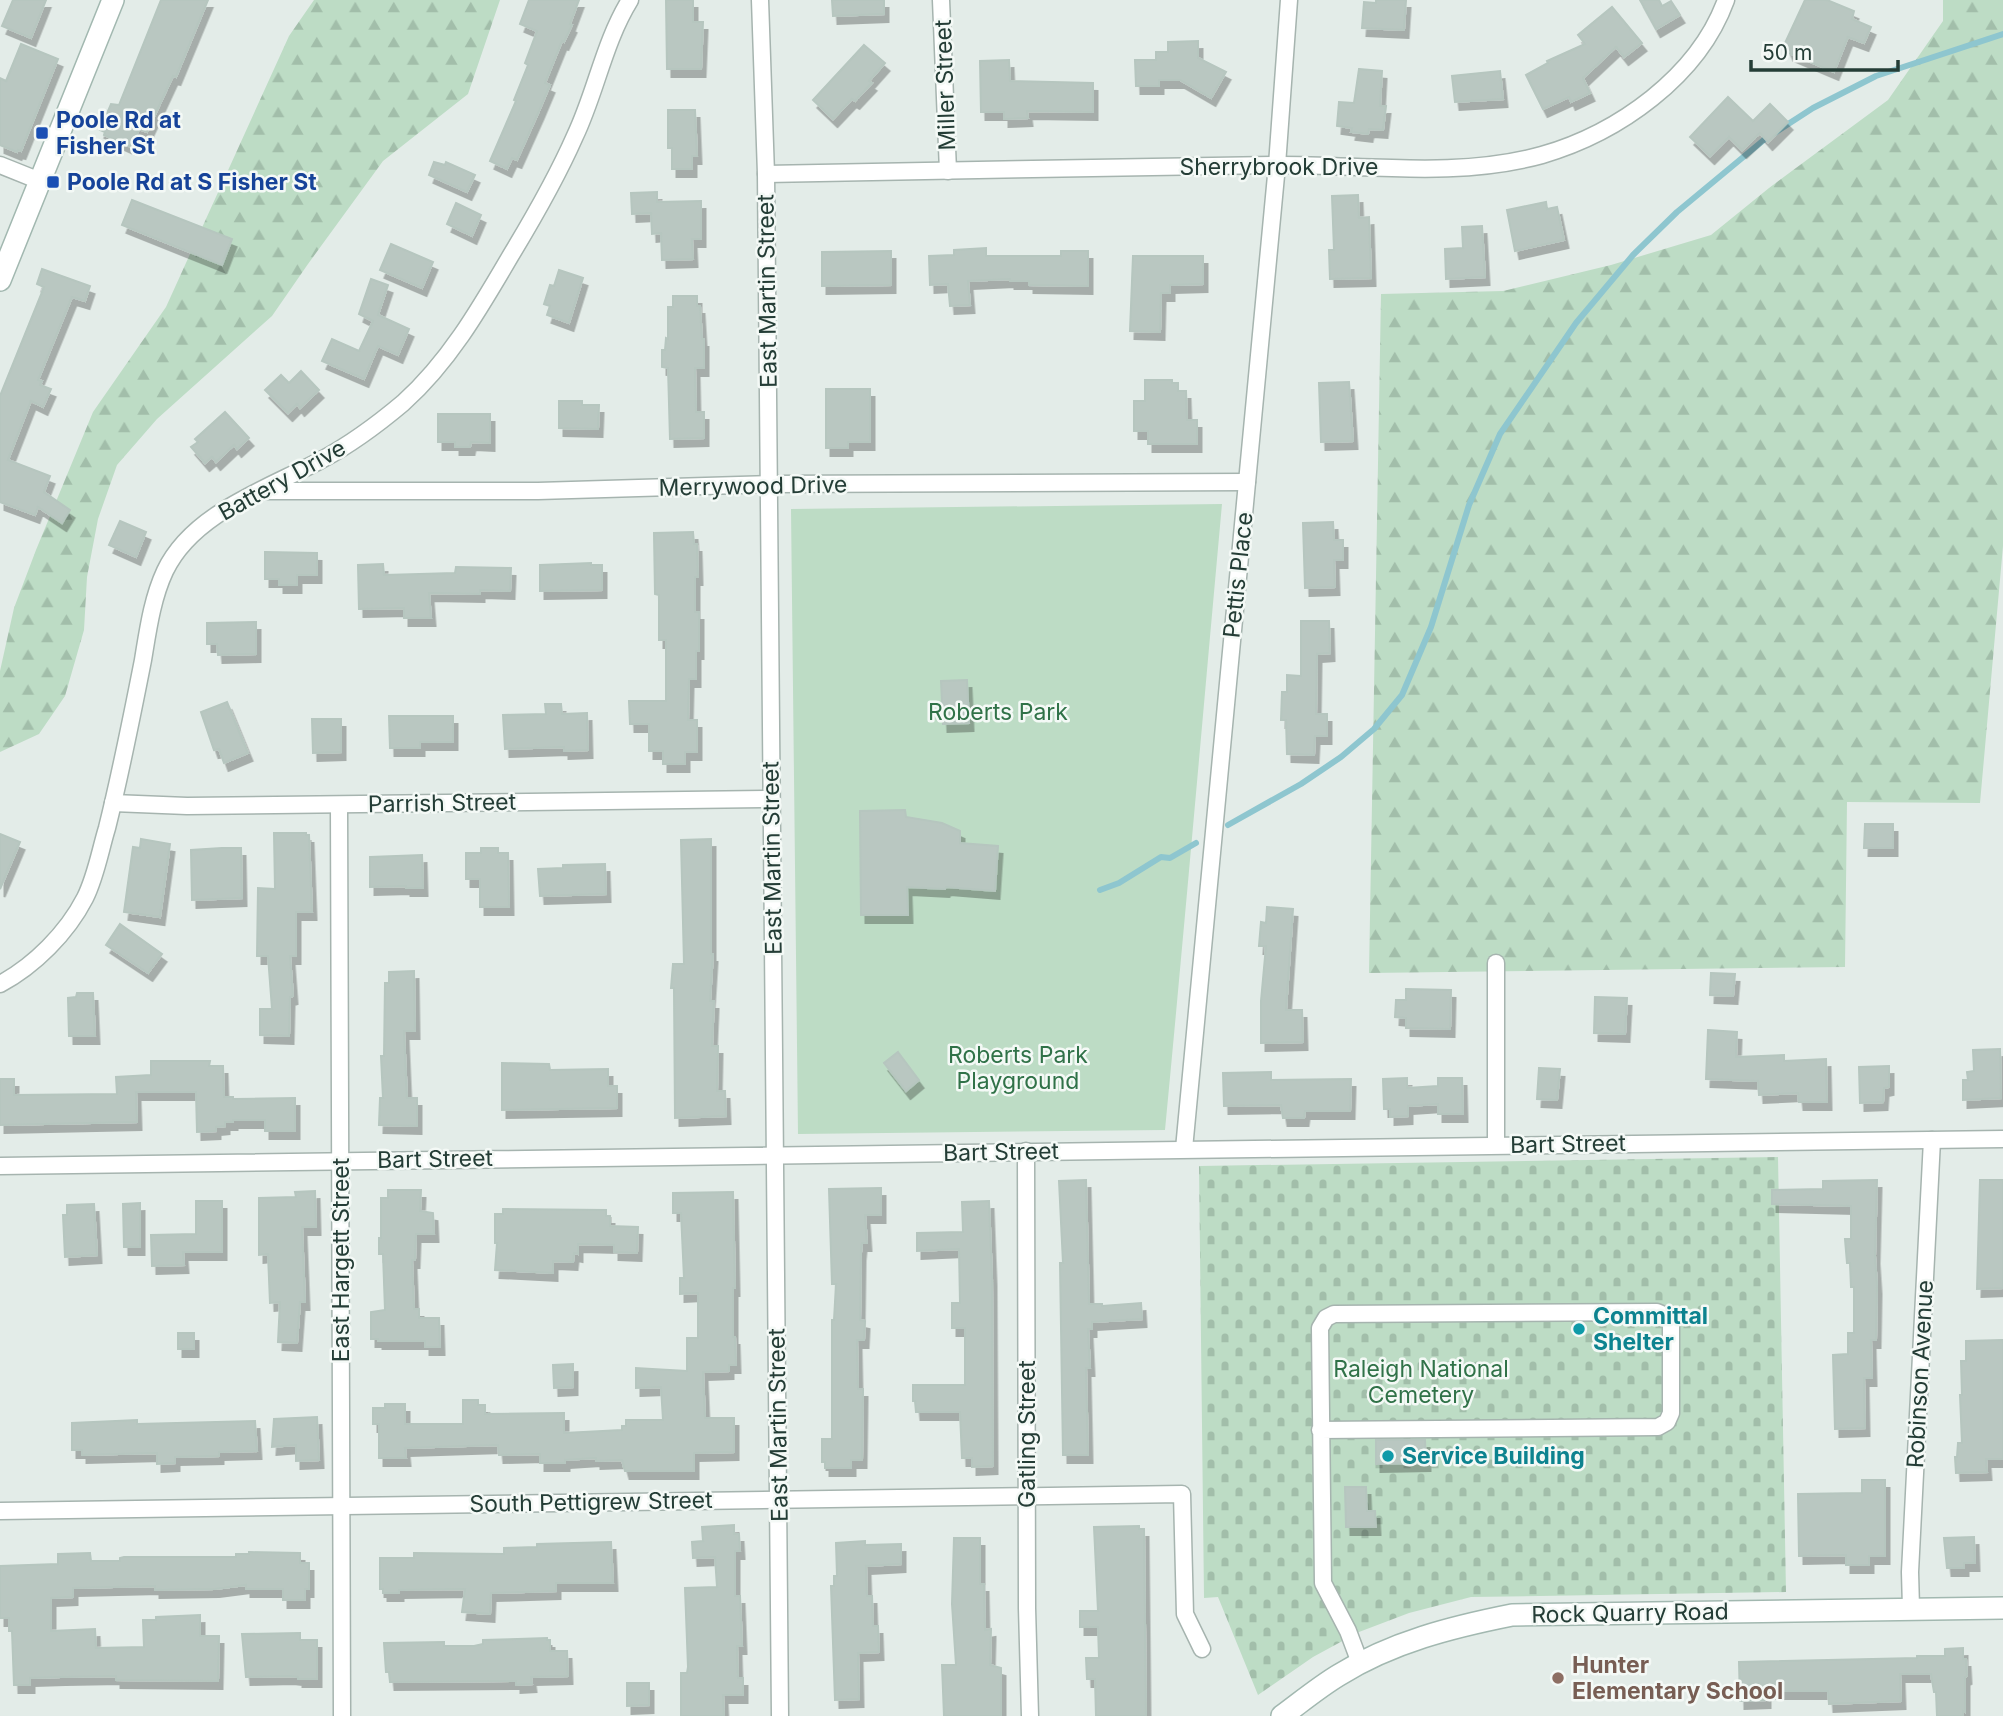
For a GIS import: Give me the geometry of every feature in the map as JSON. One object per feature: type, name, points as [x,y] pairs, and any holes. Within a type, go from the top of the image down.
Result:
[{"type":"main road","points":[[0,280],[113,0]]},
{"type":"main road","name":"Rock Quarry Road","points":[[1282,1716],[1338,1675],[1414,1639],[1512,1615],[2003,1608]]},
{"type":"street","name":"Battery Drive","points":[[0,984],[14,977],[42,954],[61,933],[84,899],[96,869],[113,803],[152,607],[166,569],[189,539],[222,510],[326,458],[368,431],[429,379],[477,314],[534,217],[576,135],[617,24],[630,0]]},
{"type":"street","name":"East Martin Street","points":[[760,0],[766,174],[780,1716]]},
{"type":"street","name":"Miller Street","points":[[941,0],[948,171]]},
{"type":"street","name":"Pettis Place","points":[[1184,1149],[1289,0]]},
{"type":"street","name":"Sherrybrook Drive","points":[[766,174],[1276,165],[1455,168],[1515,162],[1545,154],[1609,126],[1634,111],[1665,87],[1686,66],[1707,36],[1726,0]]},
{"type":"street","points":[[0,165],[40,181]]},
{"type":"street","name":"Merrywood Drive","points":[[260,491],[538,491],[769,484],[1247,482]]},
{"type":"street","name":"Parrish Street","points":[[113,803],[187,806],[771,799]]},
{"type":"street","name":"East Hargett Street","points":[[339,804],[342,1716]]},
{"type":"street","points":[[1496,963],[1496,1145]]},
{"type":"street","name":"Bart Street","points":[[0,1166],[2003,1139]]},
{"type":"street","name":"Robinson Avenue","points":[[1911,1608],[1910,1572],[1932,1140]]},
{"type":"street","name":"Gatling Street","points":[[1026,1151],[1030,1716]]},
{"type":"street","points":[[1320,1430],[1658,1427],[1667,1422],[1671,1413],[1671,1324],[1664,1315],[1657,1312],[1334,1314],[1326,1318],[1320,1328],[1320,1430],[1324,1583],[1348,1631],[1360,1664]]},
{"type":"street","name":"South Pettigrew Street","points":[[0,1511],[1182,1494],[1185,1614],[1202,1649]]},
{"type":"green space","points":[[314,0],[500,0],[468,94],[383,161],[272,316],[157,419],[117,465],[98,519],[87,577],[84,630],[65,696],[39,734],[0,752],[0,671],[14,608],[93,412],[166,307],[289,36]]},
{"type":"green space","points":[[1943,0],[2003,0],[2003,546],[1980,803],[1847,802],[1845,967],[1369,973],[1381,294],[1503,291],[1611,265],[1711,235],[1769,188],[1888,100],[1943,21]]},
{"type":"green space","name":"Roberts Park","points":[[1222,504],[1165,1130],[798,1134],[791,509]]},
{"type":"green space","name":"Raleigh National Cemetery","points":[[1778,1157],[1786,1592],[1471,1597],[1409,1613],[1359,1632],[1313,1657],[1258,1695],[1218,1597],[1204,1598],[1199,1166]]},
{"type":"building","points":[[13,0],[46,0],[31,38],[2,26]]},
{"type":"building","points":[[161,0],[208,0],[176,77],[173,76],[147,132],[139,129],[131,147],[104,135],[105,132],[100,130],[111,104],[119,105]]},
{"type":"building","points":[[529,0],[579,0],[570,24],[572,25],[564,42],[562,41],[545,83],[550,85],[539,111],[517,160],[512,158],[507,169],[490,161],[516,101],[514,100],[528,65],[525,63],[537,31],[520,24]]},
{"type":"building","points":[[666,0],[693,0],[693,22],[703,22],[701,69],[667,69]]},
{"type":"building","points":[[832,0],[884,0],[884,14],[833,16]]},
{"type":"building","points":[[1376,0],[1406,0],[1404,30],[1362,28],[1364,2],[1376,3]]},
{"type":"building","points":[[1640,0],[1659,0],[1662,6],[1671,1],[1680,15],[1656,29]]},
{"type":"building","points":[[1805,0],[1827,0],[1854,11],[1852,19],[1871,27],[1864,43],[1848,37],[1834,72],[1789,53],[1785,43]]},
{"type":"building","points":[[1612,7],[1642,43],[1624,57],[1616,47],[1583,78],[1590,93],[1571,102],[1569,97],[1543,109],[1526,75],[1548,63],[1547,61],[1585,44],[1578,35]]},
{"type":"building","points":[[1198,41],[1198,58],[1226,72],[1211,98],[1180,80],[1159,80],[1159,86],[1136,86],[1135,60],[1156,60],[1156,52],[1168,52],[1168,42]]},
{"type":"building","points":[[21,44],[58,59],[21,151],[17,152],[0,145],[0,78],[6,81]]},
{"type":"building","points":[[864,45],[885,63],[869,81],[872,83],[833,119],[813,100]]},
{"type":"building","points":[[1009,60],[1010,81],[1093,83],[1093,112],[1027,111],[1028,118],[1004,119],[1004,112],[981,112],[980,61]]},
{"type":"building","points":[[1359,69],[1382,71],[1380,106],[1386,106],[1383,130],[1369,129],[1368,134],[1351,132],[1352,128],[1337,126],[1339,102],[1354,103]]},
{"type":"building","points":[[1500,71],[1503,99],[1455,102],[1452,76]]},
{"type":"building","points":[[1728,97],[1753,121],[1770,104],[1788,122],[1768,142],[1760,133],[1742,150],[1729,137],[1710,156],[1690,137]]},
{"type":"building","points":[[668,110],[695,110],[697,156],[692,156],[692,169],[672,169],[672,148],[668,148]]},
{"type":"building","points":[[434,162],[445,165],[446,162],[475,175],[467,192],[429,175]]},
{"type":"building","points":[[657,192],[657,202],[701,201],[701,239],[692,239],[693,259],[662,260],[661,233],[652,234],[651,213],[632,214],[631,193]]},
{"type":"building","points":[[1358,195],[1359,218],[1369,217],[1371,278],[1330,279],[1329,250],[1334,250],[1332,196]]},
{"type":"building","points":[[132,200],[232,239],[222,265],[122,225]]},
{"type":"building","points":[[1546,202],[1547,209],[1557,207],[1564,240],[1515,251],[1507,210]]},
{"type":"building","points":[[456,203],[481,215],[472,236],[447,224]]},
{"type":"building","points":[[1482,226],[1485,277],[1446,279],[1445,249],[1463,248],[1462,227]]},
{"type":"building","points":[[391,244],[433,262],[422,288],[380,270]]},
{"type":"building","points":[[986,248],[986,256],[1061,256],[1061,251],[1088,251],[1088,286],[1029,285],[1029,281],[1010,279],[968,281],[970,305],[950,306],[948,284],[930,285],[929,256],[954,255],[954,250]]},
{"type":"building","points":[[891,251],[891,285],[822,286],[822,252]]},
{"type":"building","points":[[1133,256],[1203,256],[1203,284],[1170,285],[1170,293],[1161,293],[1160,332],[1130,331]]},
{"type":"building","points":[[42,269],[90,286],[85,301],[72,297],[38,380],[42,381],[40,385],[51,389],[43,407],[31,401],[8,460],[50,476],[44,492],[70,510],[62,523],[38,507],[35,515],[0,502],[0,396],[44,287],[37,284]]},
{"type":"building","points":[[559,270],[583,278],[569,323],[547,315],[550,306],[544,304],[550,285],[554,286]]},
{"type":"building","points":[[371,279],[388,285],[378,315],[409,329],[398,355],[378,346],[364,379],[322,361],[332,339],[359,351],[373,321],[359,314]]},
{"type":"building","points":[[673,296],[697,296],[697,306],[700,306],[704,368],[695,368],[696,412],[704,412],[704,438],[670,439],[668,368],[662,367],[662,350],[665,350],[666,338],[668,339],[668,307],[673,307]]},
{"type":"building","points":[[301,371],[319,390],[300,408],[297,404],[288,413],[265,390],[281,375],[289,383]]},
{"type":"building","points":[[1145,380],[1172,380],[1172,383],[1178,383],[1178,391],[1186,391],[1187,420],[1197,420],[1197,444],[1148,444],[1148,431],[1134,431],[1134,401],[1145,401]]},
{"type":"building","points":[[1349,382],[1353,441],[1321,442],[1319,383]]},
{"type":"building","points":[[826,389],[870,389],[870,442],[848,442],[848,448],[826,448]]},
{"type":"building","points":[[559,401],[582,401],[582,405],[599,405],[598,429],[559,428]]},
{"type":"building","points":[[225,412],[249,438],[237,449],[234,445],[216,462],[212,457],[205,463],[191,447],[198,442],[195,439]]},
{"type":"building","points":[[438,414],[490,414],[490,443],[471,442],[470,447],[455,447],[455,442],[438,442]]},
{"type":"building","points":[[120,521],[146,532],[136,557],[109,545]]},
{"type":"building","points":[[1333,522],[1334,540],[1343,540],[1343,560],[1334,560],[1335,587],[1305,588],[1303,523]]},
{"type":"building","points":[[693,532],[694,544],[697,544],[695,612],[699,612],[699,651],[696,651],[696,679],[689,679],[688,720],[697,720],[697,752],[685,752],[685,764],[663,764],[663,751],[649,751],[649,724],[630,724],[629,701],[666,701],[666,640],[659,640],[659,595],[655,594],[654,533]]},
{"type":"building","points":[[265,552],[317,553],[317,575],[297,575],[297,585],[279,585],[279,579],[265,579]]},
{"type":"building","points":[[383,564],[384,575],[455,573],[456,567],[511,568],[510,591],[480,590],[480,594],[429,593],[431,618],[404,618],[404,608],[359,609],[358,565]]},
{"type":"building","points":[[540,565],[602,565],[602,590],[540,591]]},
{"type":"building","points":[[1301,621],[1329,621],[1330,653],[1317,654],[1316,714],[1327,714],[1327,736],[1315,736],[1314,755],[1287,754],[1286,720],[1281,720],[1282,692],[1287,692],[1287,675],[1301,676]]},
{"type":"building","points":[[256,622],[256,654],[218,655],[217,644],[207,644],[207,623]]},
{"type":"building","points":[[967,680],[969,723],[943,724],[941,681]]},
{"type":"building","points":[[227,702],[248,753],[224,763],[219,749],[214,750],[201,712]]},
{"type":"building","points":[[545,704],[561,704],[562,714],[587,713],[588,750],[564,751],[564,747],[505,749],[503,715],[546,714]]},
{"type":"building","points":[[389,716],[453,716],[453,742],[420,742],[420,748],[390,748]]},
{"type":"building","points":[[312,719],[341,719],[341,752],[313,753]]},
{"type":"building","points":[[905,810],[906,817],[942,823],[960,831],[960,843],[998,846],[995,891],[907,887],[908,915],[861,915],[860,811]]},
{"type":"building","points":[[1865,824],[1893,824],[1893,848],[1864,848]]},
{"type":"building","points":[[274,833],[309,835],[312,912],[296,912],[296,956],[290,956],[293,996],[290,997],[289,1036],[260,1035],[260,1009],[272,1009],[268,956],[257,956],[258,888],[275,889]]},
{"type":"building","points":[[0,834],[20,842],[0,889]]},
{"type":"building","points":[[141,839],[170,844],[160,917],[124,912],[133,847],[140,848]]},
{"type":"building","points":[[711,839],[713,954],[710,1001],[714,1001],[712,1046],[718,1046],[717,1091],[725,1091],[726,1116],[675,1118],[674,988],[671,988],[673,964],[684,964],[681,840]]},
{"type":"building","points":[[241,848],[242,898],[192,900],[191,850]]},
{"type":"building","points":[[481,848],[498,848],[498,853],[508,853],[509,907],[480,907],[480,879],[466,879],[466,853],[481,853]]},
{"type":"building","points":[[422,855],[423,888],[370,887],[370,857]]},
{"type":"building","points":[[605,864],[606,894],[540,896],[538,869],[563,868],[563,865]]},
{"type":"building","points":[[1267,907],[1293,909],[1286,1010],[1302,1010],[1303,1042],[1261,1043],[1261,1001],[1266,946],[1259,946],[1261,922],[1266,923]]},
{"type":"building","points":[[120,924],[162,954],[148,973],[106,945]]},
{"type":"building","points":[[414,971],[415,1031],[404,1031],[407,1098],[417,1098],[417,1126],[379,1125],[380,1098],[383,1098],[381,1056],[384,1056],[385,983],[389,983],[389,972]]},
{"type":"building","points":[[1711,973],[1735,974],[1733,996],[1710,995]]},
{"type":"building","points":[[1406,989],[1451,990],[1450,1029],[1406,1028],[1406,1018],[1395,1017],[1396,1000],[1406,1000]]},
{"type":"building","points":[[77,993],[93,993],[95,1036],[69,1036],[68,998],[76,997]]},
{"type":"building","points":[[1595,997],[1627,998],[1625,1034],[1594,1033]]},
{"type":"building","points":[[1708,1030],[1737,1032],[1736,1057],[1784,1055],[1784,1061],[1826,1059],[1827,1102],[1799,1102],[1798,1093],[1759,1095],[1758,1081],[1706,1079]]},
{"type":"building","points":[[2000,1049],[2001,1098],[1963,1100],[1963,1080],[1968,1080],[1967,1072],[1974,1071],[1973,1050]]},
{"type":"building","points":[[898,1052],[919,1080],[906,1091],[884,1063]]},
{"type":"building","points":[[151,1061],[210,1061],[209,1066],[223,1066],[224,1097],[295,1098],[295,1131],[265,1131],[265,1120],[233,1120],[225,1122],[225,1126],[216,1127],[216,1131],[197,1132],[196,1092],[136,1092],[137,1122],[0,1125],[0,1079],[14,1079],[14,1095],[117,1094],[116,1077],[151,1075]]},
{"type":"building","points":[[502,1063],[549,1064],[550,1070],[608,1069],[608,1086],[617,1086],[617,1108],[502,1110]]},
{"type":"building","points":[[1889,1066],[1889,1087],[1884,1088],[1883,1102],[1860,1103],[1859,1067]]},
{"type":"building","points":[[1539,1068],[1560,1069],[1557,1100],[1537,1099]]},
{"type":"building","points":[[1271,1072],[1271,1080],[1351,1079],[1350,1111],[1305,1111],[1304,1118],[1283,1118],[1281,1105],[1224,1106],[1223,1073]]},
{"type":"building","points":[[1407,1078],[1407,1088],[1438,1086],[1438,1078],[1462,1078],[1463,1114],[1438,1114],[1438,1104],[1408,1106],[1408,1116],[1390,1117],[1390,1109],[1384,1109],[1383,1079]]},
{"type":"building","points":[[1086,1180],[1089,1304],[1102,1306],[1141,1303],[1142,1319],[1092,1322],[1092,1329],[1088,1329],[1090,1368],[1086,1368],[1088,1455],[1063,1455],[1060,1263],[1063,1263],[1059,1181]]},
{"type":"building","points":[[1877,1180],[1876,1340],[1871,1340],[1872,1378],[1864,1378],[1865,1428],[1835,1429],[1833,1355],[1848,1354],[1848,1333],[1854,1333],[1854,1287],[1851,1287],[1845,1239],[1851,1239],[1851,1206],[1772,1204],[1772,1190],[1823,1189],[1823,1181]]},
{"type":"building","points":[[1980,1180],[2003,1180],[2003,1288],[1977,1289]]},
{"type":"building","points":[[881,1188],[881,1215],[865,1215],[867,1243],[862,1243],[861,1253],[860,1320],[865,1321],[864,1340],[857,1340],[858,1389],[863,1389],[862,1460],[851,1460],[851,1468],[825,1468],[825,1462],[822,1462],[822,1439],[832,1439],[832,1320],[836,1284],[832,1284],[829,1189]]},
{"type":"building","points":[[388,1190],[421,1190],[420,1211],[433,1213],[434,1234],[416,1234],[415,1260],[412,1260],[414,1309],[419,1309],[419,1318],[439,1318],[440,1347],[425,1347],[425,1341],[371,1339],[371,1312],[385,1310],[383,1254],[379,1254],[379,1238],[381,1198],[388,1198]]},
{"type":"building","points":[[315,1191],[316,1227],[302,1227],[305,1302],[300,1302],[297,1343],[278,1342],[280,1302],[270,1303],[268,1254],[259,1255],[259,1198],[296,1197],[295,1192]]},
{"type":"building","points":[[733,1192],[733,1337],[736,1365],[729,1365],[729,1371],[703,1372],[705,1418],[734,1418],[734,1452],[694,1453],[694,1471],[625,1471],[622,1460],[596,1461],[596,1458],[565,1460],[565,1463],[540,1463],[540,1454],[499,1455],[498,1445],[405,1448],[406,1458],[379,1458],[379,1424],[373,1424],[373,1408],[385,1408],[385,1404],[405,1404],[405,1424],[463,1424],[463,1400],[478,1400],[478,1405],[485,1405],[485,1414],[564,1413],[564,1433],[622,1430],[622,1426],[626,1426],[626,1420],[663,1420],[661,1387],[636,1388],[636,1368],[687,1371],[687,1338],[698,1338],[698,1293],[680,1294],[680,1278],[684,1278],[681,1213],[673,1213],[673,1193]]},
{"type":"building","points":[[196,1201],[222,1201],[222,1252],[183,1252],[184,1265],[152,1266],[151,1235],[196,1234]]},
{"type":"building","points":[[989,1201],[993,1466],[972,1467],[972,1458],[962,1458],[960,1412],[916,1412],[913,1401],[913,1385],[965,1385],[965,1328],[952,1328],[952,1303],[960,1303],[959,1249],[917,1251],[917,1233],[963,1232],[962,1202]]},
{"type":"building","points":[[140,1203],[140,1247],[124,1247],[123,1204]]},
{"type":"building","points":[[94,1204],[97,1255],[65,1257],[63,1215],[67,1215],[67,1205]]},
{"type":"building","points":[[503,1209],[606,1210],[606,1216],[610,1216],[610,1226],[638,1227],[637,1253],[614,1252],[614,1245],[578,1244],[578,1254],[574,1253],[573,1262],[553,1261],[553,1273],[495,1270],[495,1214],[503,1214]]},
{"type":"building","points":[[178,1333],[194,1333],[194,1349],[178,1349]]},
{"type":"building","points":[[2003,1340],[2003,1459],[1986,1459],[1987,1472],[1956,1473],[1955,1457],[1958,1443],[1962,1443],[1961,1361],[1966,1361],[1966,1341]]},
{"type":"building","points":[[573,1364],[573,1387],[554,1388],[553,1365]]},
{"type":"building","points":[[317,1417],[319,1460],[296,1461],[296,1445],[272,1447],[274,1419]]},
{"type":"building","points":[[137,1420],[137,1424],[255,1421],[257,1451],[219,1452],[219,1456],[175,1457],[175,1463],[157,1464],[157,1453],[82,1455],[82,1450],[72,1450],[72,1423]]},
{"type":"building","points":[[1376,1440],[1425,1440],[1426,1463],[1376,1464]]},
{"type":"building","points":[[1862,1480],[1885,1480],[1885,1556],[1869,1556],[1869,1565],[1846,1565],[1846,1555],[1799,1556],[1798,1494],[1862,1493]]},
{"type":"building","points":[[1345,1487],[1366,1487],[1367,1511],[1375,1511],[1376,1527],[1346,1527]]},
{"type":"building","points":[[734,1525],[734,1534],[739,1534],[740,1551],[735,1551],[735,1596],[740,1596],[742,1646],[737,1646],[738,1678],[743,1678],[743,1695],[723,1695],[724,1716],[681,1716],[681,1673],[687,1673],[688,1667],[685,1588],[717,1587],[715,1557],[693,1558],[692,1542],[703,1541],[702,1527]]},
{"type":"building","points":[[1139,1526],[1139,1529],[1144,1529],[1146,1716],[1096,1716],[1095,1679],[1087,1679],[1086,1658],[1099,1658],[1098,1627],[1080,1627],[1080,1611],[1098,1611],[1094,1527]]},
{"type":"building","points":[[1974,1537],[1975,1563],[1964,1563],[1964,1568],[1947,1568],[1944,1538]]},
{"type":"building","points":[[954,1538],[980,1538],[980,1584],[984,1584],[985,1630],[991,1629],[990,1665],[1001,1668],[1001,1716],[944,1716],[942,1665],[956,1665],[952,1604]]},
{"type":"building","points":[[865,1541],[865,1545],[901,1544],[901,1564],[866,1566],[867,1596],[872,1596],[873,1626],[878,1626],[879,1652],[858,1653],[859,1699],[835,1700],[831,1586],[834,1586],[834,1576],[837,1576],[836,1543]]},
{"type":"building","points":[[611,1542],[613,1583],[556,1583],[556,1591],[491,1593],[490,1614],[462,1612],[465,1589],[399,1590],[399,1593],[383,1593],[383,1589],[380,1589],[380,1558],[414,1558],[414,1553],[504,1554],[504,1548],[537,1547],[537,1544]]},
{"type":"building","points":[[90,1553],[91,1561],[120,1561],[120,1558],[124,1557],[236,1557],[236,1554],[300,1553],[300,1563],[309,1563],[309,1589],[305,1589],[305,1600],[283,1600],[283,1589],[246,1589],[246,1585],[215,1589],[155,1590],[155,1586],[73,1588],[73,1597],[51,1598],[51,1631],[95,1629],[96,1648],[144,1647],[143,1620],[200,1615],[200,1636],[219,1636],[218,1681],[116,1680],[116,1676],[61,1677],[30,1678],[30,1685],[14,1685],[12,1631],[9,1631],[9,1618],[0,1618],[0,1566],[58,1564],[58,1554]]},
{"type":"building","points":[[300,1633],[300,1640],[317,1640],[317,1679],[289,1676],[246,1677],[242,1634]]},
{"type":"building","points":[[483,1640],[550,1640],[550,1651],[567,1651],[568,1676],[531,1677],[532,1684],[516,1685],[516,1681],[390,1682],[389,1672],[386,1672],[384,1643],[444,1642],[444,1646],[474,1646],[483,1644]]},
{"type":"building","points":[[1963,1648],[1967,1676],[1963,1716],[1937,1716],[1936,1692],[1931,1674],[1900,1674],[1901,1701],[1829,1704],[1828,1691],[1766,1691],[1766,1700],[1740,1701],[1739,1662],[1917,1658],[1945,1656],[1945,1649]]},
{"type":"building","points":[[627,1683],[649,1683],[649,1705],[627,1706]]},
{"type":"waterway","points":[[1228,825],[1301,784],[1341,757],[1374,729],[1402,695],[1431,627],[1469,505],[1500,434],[1576,323],[1633,255],[1677,212],[1765,139],[1813,108],[1876,76],[2003,34]]},
{"type":"waterway","points":[[1100,890],[1119,883],[1161,857],[1170,858],[1196,843]]},
{"type":"place","name":"Poole Rd at Fisher St","points":[[42,133]]},
{"type":"place","name":"Poole Rd at S Fisher St","points":[[53,182]]},
{"type":"place","name":"Committal Shelter","points":[[1579,1329]]},
{"type":"place","name":"Service Building","points":[[1388,1456]]},
{"type":"place","name":"Hunter Elementary School","points":[[1558,1678]]},
{"type":"park label","name":"Roberts Park Playground","points":[[1018,1068]]}]
